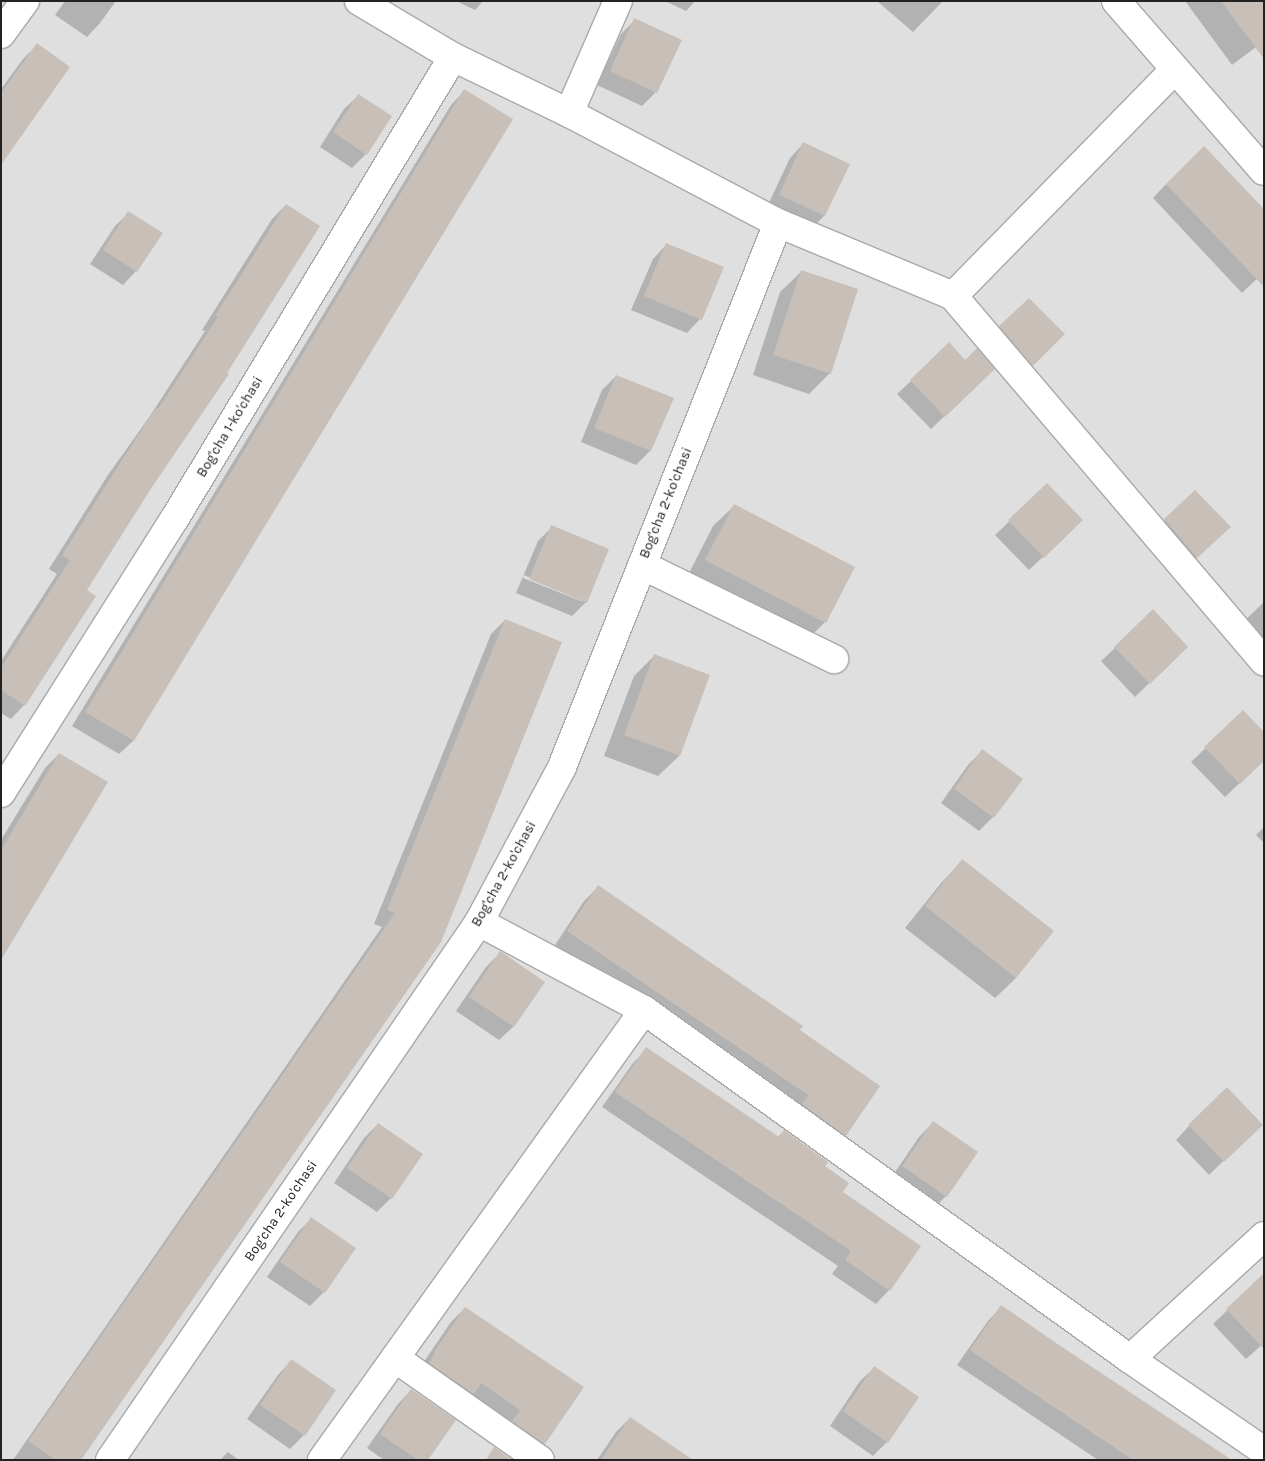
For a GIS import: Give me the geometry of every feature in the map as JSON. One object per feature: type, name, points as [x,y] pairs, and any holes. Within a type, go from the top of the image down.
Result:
[{"type":"street","points":[[1,34],[25,1]]},
{"type":"street","points":[[359,1],[453,57],[569,113],[778,223],[953,296],[1264,661]]},
{"type":"street","points":[[569,113],[618,1]]},
{"type":"street","points":[[1116,1],[1174,70],[1264,171]]},
{"type":"street","name":"Bog'cha 1-ko'chasi","points":[[1,793],[176,518],[453,57]]},
{"type":"street","points":[[953,296],[1174,70]]},
{"type":"street","name":"Bog'cha 2-ko'chasi","points":[[110,1460],[479,922],[562,767],[778,223]]},
{"type":"street","points":[[642,565],[834,660]]},
{"type":"street","points":[[479,922],[644,1010],[1130,1359],[1264,1451]]},
{"type":"street","points":[[322,1460],[644,1010]]},
{"type":"street","points":[[1130,1359],[1264,1236]]},
{"type":"street","points":[[396,1358],[540,1460]]},
{"type":"shaded area","points":[[1,1],[1264,1],[1264,1460],[1,1460]]},
{"type":"building","points":[[1221,1],[1264,1],[1264,59]]},
{"type":"building","points":[[634,18],[682,40],[657,93],[610,71]]},
{"type":"building","points":[[37,43],[70,67],[1,165],[1,93]]},
{"type":"building","points":[[464,89],[513,119],[134,741],[85,712]]},
{"type":"building","points":[[358,94],[392,116],[367,155],[333,132]]},
{"type":"building","points":[[803,142],[850,164],[825,216],[779,195]]},
{"type":"building","points":[[1204,146],[1264,209],[1264,287],[1166,184]]},
{"type":"building","points":[[286,204],[320,226],[227,373],[229,374],[152,487],[87,590],[96,596],[25,706],[1,690],[1,668],[70,560],[62,555],[156,408],[158,409],[218,317],[215,316]]},
{"type":"building","points":[[128,211],[163,233],[137,272],[103,250]]},
{"type":"building","points":[[666,243],[724,267],[702,320],[644,296]]},
{"type":"building","points":[[801,270],[858,289],[831,374],[773,355]]},
{"type":"building","points":[[1029,298],[1065,334],[1033,366],[999,326]]},
{"type":"building","points":[[949,342],[965,360],[977,348],[995,369],[945,417],[910,380]]},
{"type":"building","points":[[616,375],[674,398],[651,451],[594,428]]},
{"type":"building","points":[[1047,483],[1083,520],[1044,558],[1008,520]]},
{"type":"building","points":[[1195,490],[1231,527],[1197,558],[1164,519]]},
{"type":"building","points":[[734,504],[855,567],[826,623],[705,560]]},
{"type":"building","points":[[551,525],[609,549],[587,603],[529,579]]},
{"type":"building","points":[[1153,609],[1188,647],[1150,684],[1114,647]]},
{"type":"building","points":[[505,619],[562,642],[441,942],[81,1460],[55,1460],[28,1441],[395,913],[387,910]]},
{"type":"building","points":[[654,654],[710,675],[680,756],[624,735]]},
{"type":"building","points":[[1243,710],[1264,732],[1264,761],[1240,784],[1204,747]]},
{"type":"building","points":[[982,749],[1023,779],[994,818],[954,789]]},
{"type":"building","points":[[59,753],[108,782],[1,960],[1,850]]},
{"type":"building","points":[[962,859],[1054,931],[1016,978],[925,906]]},
{"type":"building","points":[[598,885],[803,1026],[800,1030],[880,1086],[846,1136],[802,1104],[808,1095],[567,931]]},
{"type":"building","points":[[500,951],[545,982],[514,1027],[469,997]]},
{"type":"building","points":[[646,1047],[779,1137],[784,1130],[828,1162],[825,1166],[849,1183],[843,1192],[921,1246],[890,1291],[845,1260],[851,1251],[615,1092]]},
{"type":"building","points":[[1227,1087],[1263,1125],[1224,1162],[1188,1125]]},
{"type":"building","points":[[933,1121],[978,1152],[947,1197],[902,1166]]},
{"type":"building","points":[[378,1123],[423,1154],[392,1199],[347,1168]]},
{"type":"building","points":[[311,1217],[356,1248],[325,1293],[280,1262]]},
{"type":"building","points":[[1264,1273],[1264,1349],[1226,1309]]},
{"type":"building","points":[[1001,1305],[1232,1460],[1133,1460],[1015,1381],[970,1350]]},
{"type":"building","points":[[465,1307],[584,1387],[545,1444],[512,1421],[520,1410],[481,1383],[474,1394],[429,1363],[434,1352]]},
{"type":"building","points":[[291,1359],[336,1390],[305,1436],[260,1405]]},
{"type":"building","points":[[874,1366],[919,1397],[888,1443],[843,1411]]},
{"type":"building","points":[[411,1389],[456,1420],[428,1460],[418,1460],[380,1434]]},
{"type":"building","points":[[630,1417],[693,1460],[601,1460]]},
{"type":"building","points":[[494,1447],[512,1460],[486,1460]]}]
